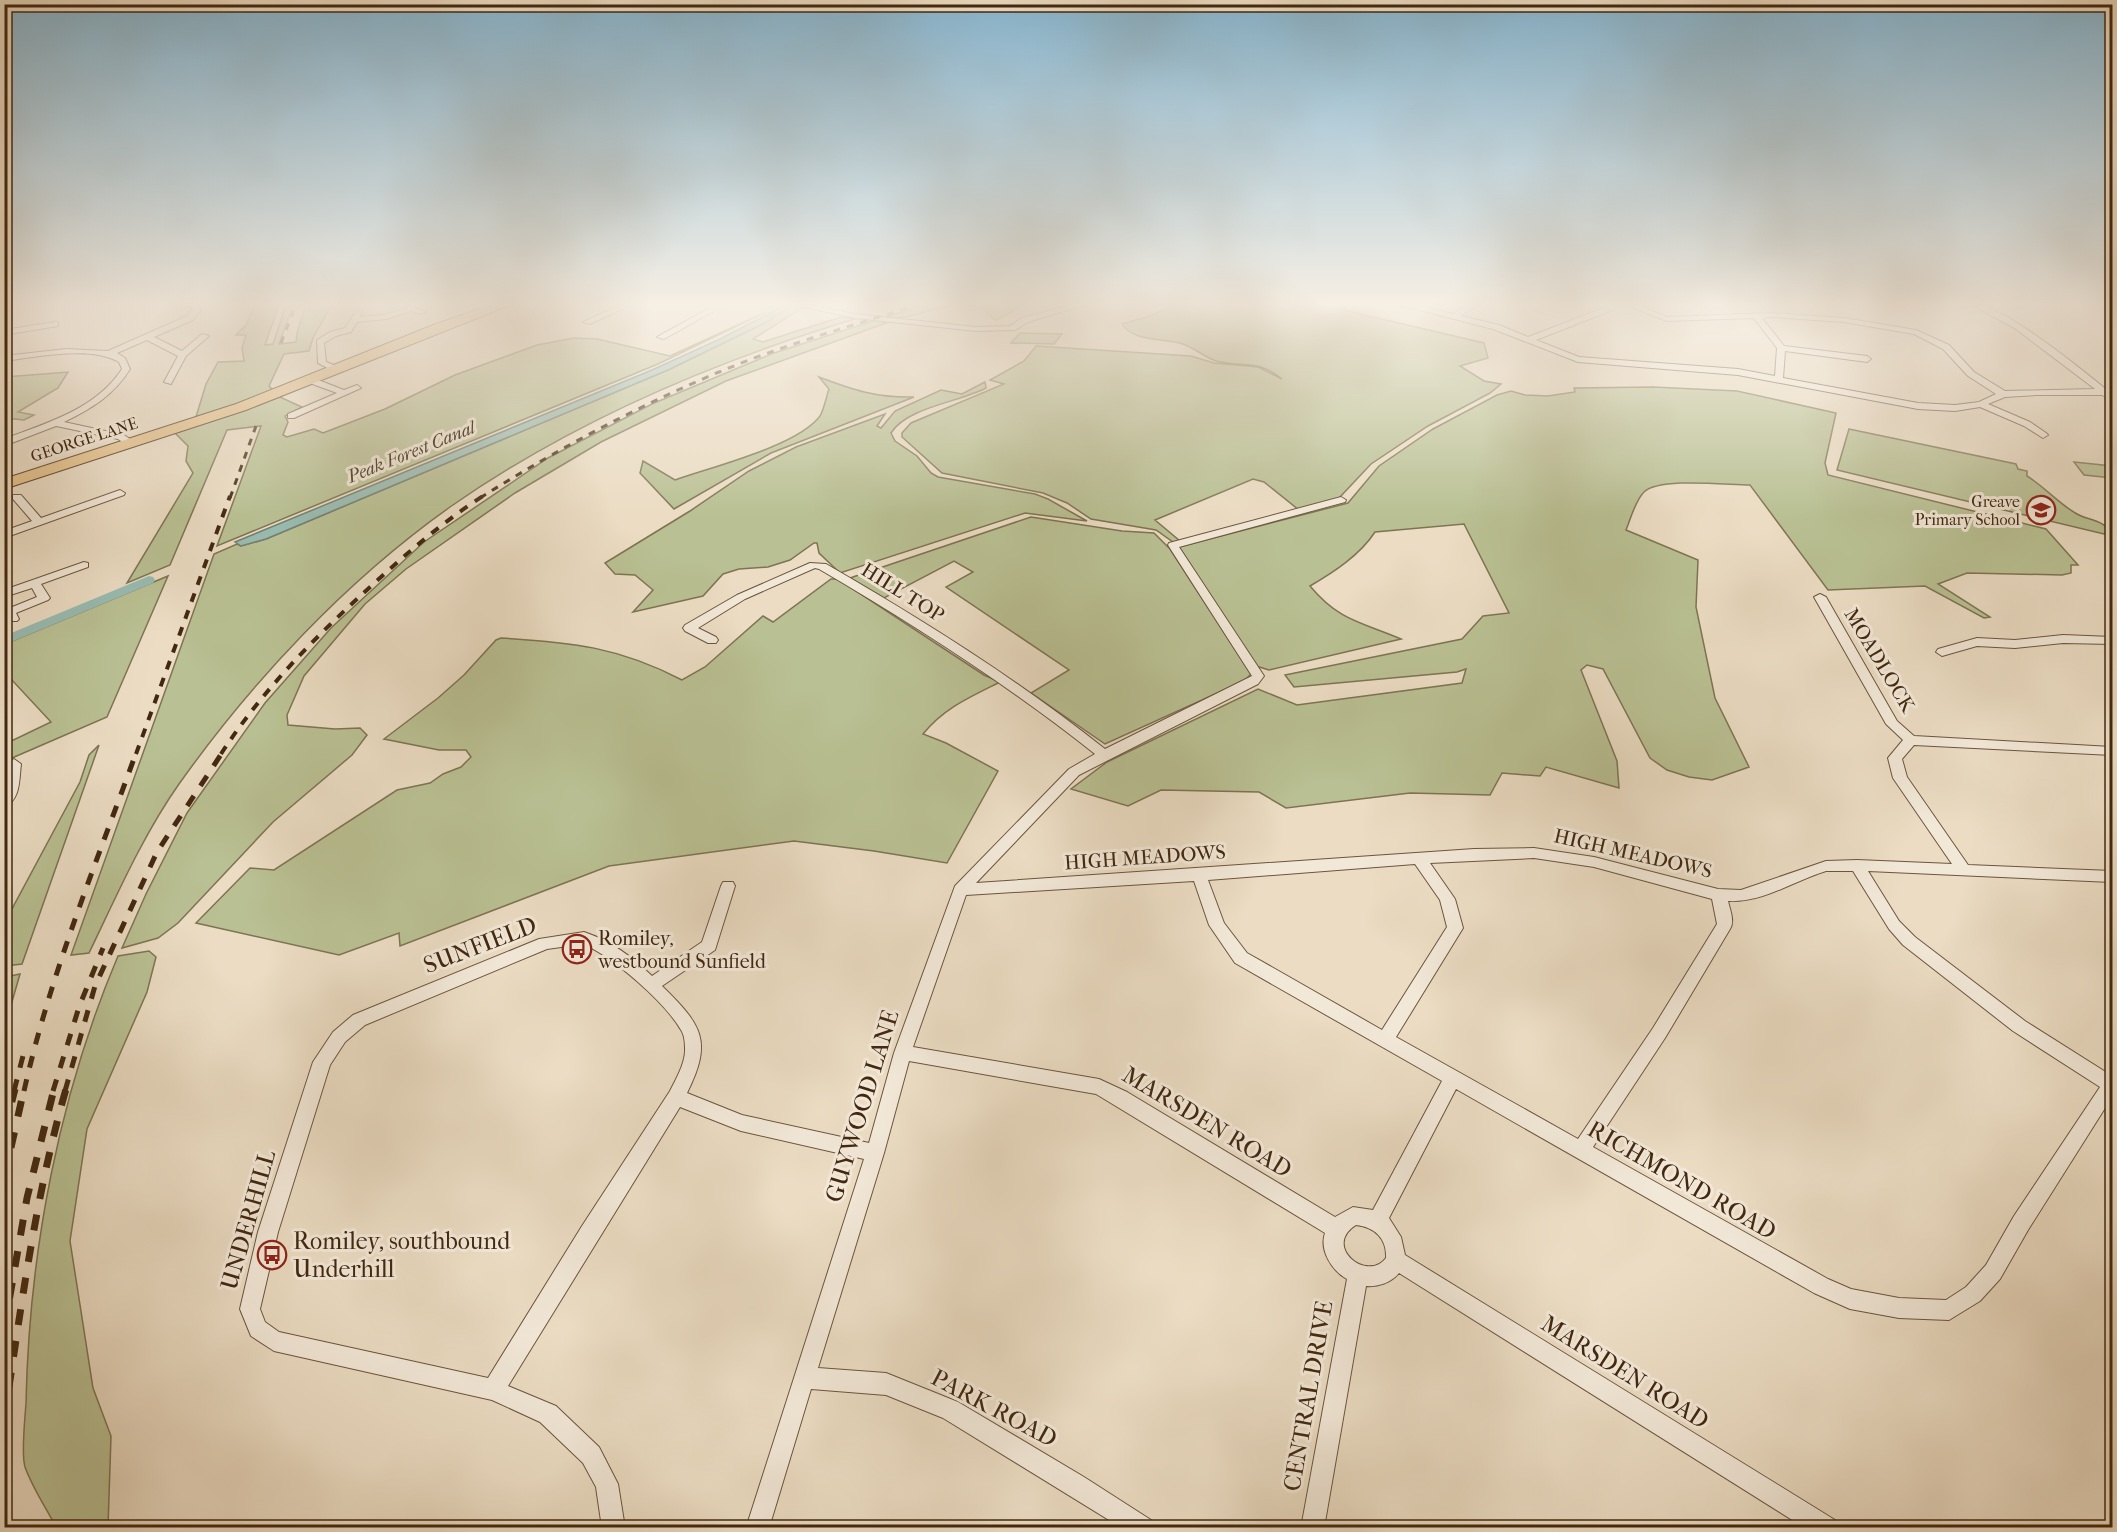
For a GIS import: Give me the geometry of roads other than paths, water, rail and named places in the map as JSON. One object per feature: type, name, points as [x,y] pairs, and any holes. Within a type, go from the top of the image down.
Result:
[{"type":"main road","name":"GEORGE LANE","points":[[4,484],[241,407],[325,373]]},
{"type":"street","points":[[4,443],[56,423],[84,408],[119,381],[123,373]]},
{"type":"street","points":[[168,382],[173,373]]},
{"type":"street","points":[[1743,373],[1918,406],[1955,408],[1981,404],[2002,394],[2104,392]]},
{"type":"street","points":[[1779,373],[1779,379]]},
{"type":"street","points":[[1971,373],[2002,394]]},
{"type":"street","points":[[2080,373],[2112,398]]},
{"type":"street","points":[[310,380],[344,393]]},
{"type":"street","points":[[291,416],[357,388]]},
{"type":"street","points":[[1981,404],[2027,424],[2043,435]]},
{"type":"street","points":[[56,423],[121,437],[130,443]]},
{"type":"street","points":[[4,535],[120,493]]},
{"type":"street","points":[[17,497],[30,514],[40,522]]},
{"type":"street","name":"GUYWOOD LANE","points":[[757,1527],[806,1378],[903,1053],[960,890],[1074,772],[1254,681],[1258,676],[1173,545],[1341,500]]},
{"type":"street","points":[[4,594],[84,565]]},
{"type":"street","name":"HILL TOP","points":[[712,640],[689,628],[741,597],[814,565],[822,566],[1019,690],[1060,718],[1104,755]]},
{"type":"street","points":[[13,619],[9,612],[44,598],[34,582]]},
{"type":"street","name":"MOADLOCK","points":[[1821,597],[1892,724],[1911,740]]},
{"type":"street","points":[[1942,652],[1977,642],[2015,644],[2062,639],[2112,641]]},
{"type":"street","points":[[1963,869],[1900,778],[1894,758],[1911,740],[2112,751]]},
{"type":"street","points":[[4,802],[10,796],[14,764]]},
{"type":"street","name":"HIGH MEADOWS","points":[[960,890],[1474,854],[1534,853],[1560,855],[1718,894],[1741,896],[1764,890],[1826,866],[1963,869],[2112,877]]},
{"type":"street","points":[[1385,1040],[1455,928],[1455,915],[1449,900],[1419,859]]},
{"type":"street","points":[[1857,865],[1894,925],[1909,941],[2019,1026],[2112,1084]]},
{"type":"street","name":"RICHMOND ROAD","points":[[1199,875],[1217,926],[1240,958],[1821,1286],[1850,1299],[1889,1306],[1949,1310],[1973,1294],[1993,1272],[2021,1223],[2112,1084]]},
{"type":"street","points":[[651,985],[709,946],[728,886]]},
{"type":"street","points":[[1581,1149],[1659,1033],[1725,925],[1718,894]]},
{"type":"street","name":"SUNFIELD","points":[[322,1062],[339,1037],[359,1020],[544,943],[584,938],[604,946],[627,962],[690,1028],[694,1050],[688,1073],[676,1097]]},
{"type":"street","name":"MARSDEN ROAD","points":[[903,1053],[1099,1087],[1121,1098],[1335,1228]]},
{"type":"street","name":"UNDERHILL","points":[[322,1062],[268,1232],[250,1309],[258,1329],[274,1341],[493,1390],[548,1414],[591,1455],[607,1484],[615,1527]]},
{"type":"street","points":[[1377,1221],[1453,1078]]},
{"type":"street","points":[[493,1390],[676,1097],[741,1123],[875,1153]]},
{"type":"street","points":[[1353,1216],[1365,1216],[1377,1221],[1393,1238],[1396,1249],[1395,1260],[1390,1269],[1381,1275],[1370,1277],[1358,1275],[1345,1267],[1336,1254],[1332,1241],[1335,1228],[1343,1220],[1353,1216]]},
{"type":"street","name":"MARSDEN ROAD","points":[[1395,1260],[1827,1527]]},
{"type":"street","name":"CENTRAL DRIVE","points":[[1312,1527],[1358,1275]]},
{"type":"street","name":"PARK ROAD","points":[[806,1378],[886,1384],[950,1410],[1143,1527]]},
{"type":"water","points":[[644,373],[660,373],[266,539],[241,546],[235,542]]},
{"type":"waterway","name":"Peak Forest Canal","points":[[4,641],[149,580]]},
{"type":"railway","points":[[481,497],[597,430],[715,373]]},
{"type":"railway","points":[[230,498],[256,426]]},
{"type":"railway","points":[[136,754],[230,496]]},
{"type":"railway","points":[[221,754],[271,687],[328,626],[424,540],[481,497]]},
{"type":"railway","points":[[24,1091],[60,962],[136,753]]},
{"type":"railway","points":[[65,1091],[95,986],[157,852],[222,753]]},
{"type":"railway","points":[[53,1091],[79,1007],[103,948]]},
{"type":"railway","points":[[14,1091],[25,1048]]},
{"type":"railway","points":[[4,1133],[15,1089]]},
{"type":"railway","points":[[4,1179],[24,1089]]},
{"type":"railway","points":[[4,1330],[27,1198],[54,1089]]},
{"type":"railway","points":[[4,1420],[37,1212],[66,1089]]},
{"type":"place","name":"Greave Primary School","points":[[2041,510]]},
{"type":"place","name":"Romiley, westbound Sunfield","points":[[577,949]]},
{"type":"place","name":"Romiley, southbound Underhill","points":[[272,1255]]}]
